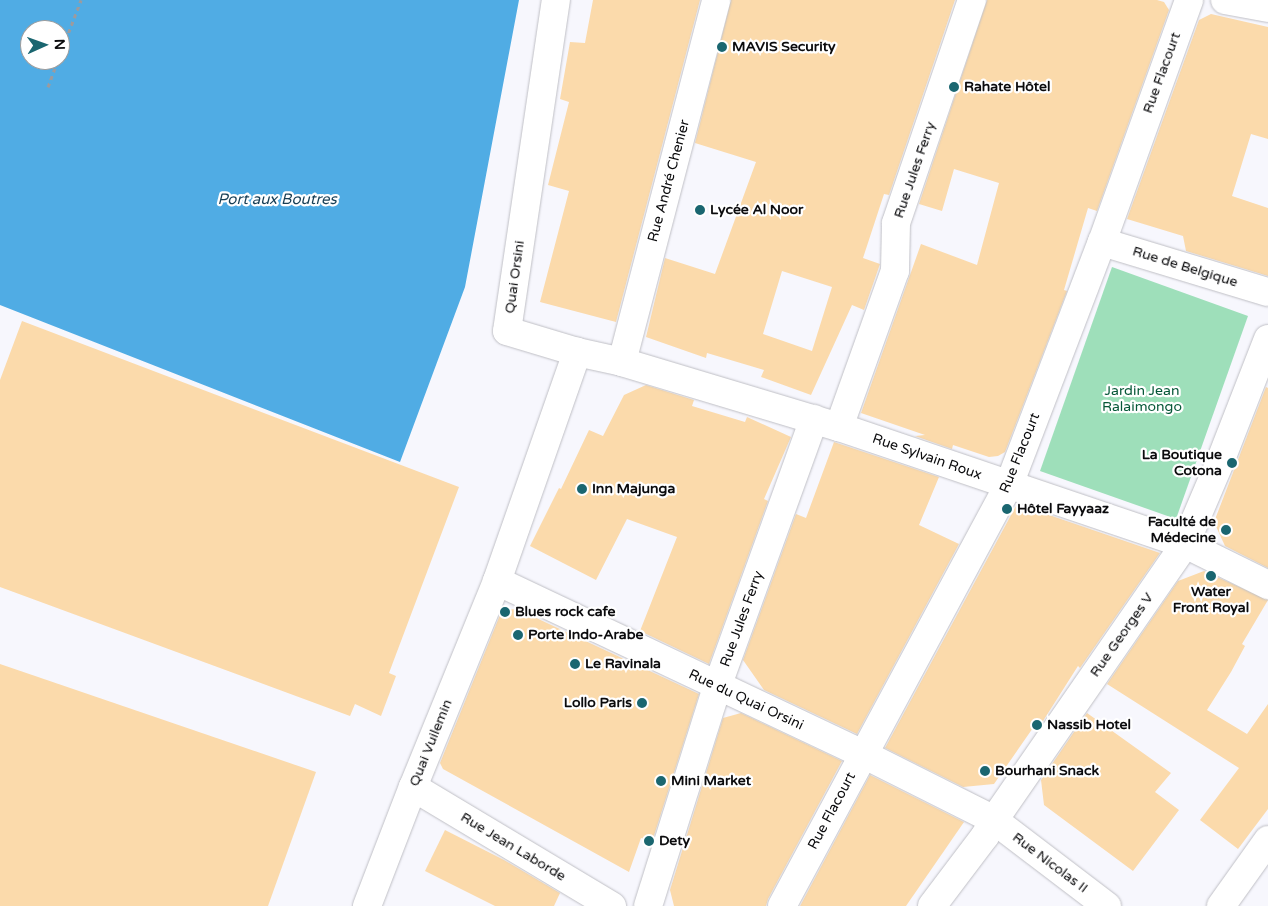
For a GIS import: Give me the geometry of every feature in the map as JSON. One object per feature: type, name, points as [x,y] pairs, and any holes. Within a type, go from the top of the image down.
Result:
[{"type":"street","name":"Quai Orsini","points":[[556,0],[507,331],[577,352]]},
{"type":"street","name":"Rue André Chenier","points":[[622,362],[716,0]]},
{"type":"street","name":"Rue Jules Ferry","points":[[648,906],[717,687],[827,423],[894,271],[896,223],[972,0]]},
{"type":"street","name":"Rue Flacourt","points":[[782,906],[1009,485],[1102,242],[1188,0]]},
{"type":"street","points":[[1225,0],[1268,8]]},
{"type":"street","name":"Rue de Belgique","points":[[1102,242],[1268,292]]},
{"type":"street","name":"Rue Georges V","points":[[932,906],[974,851],[1185,544],[1220,462],[1268,338]]},
{"type":"street","name":"Rue Sylvain Roux","points":[[577,352],[622,362],[827,423],[1185,544],[1268,585]]},
{"type":"street","points":[[497,581],[577,352]]},
{"type":"street","name":"Rue du Quai Orsini","points":[[497,581],[717,687],[863,754],[994,820]]},
{"type":"street","name":"Quai Vuilemin","points":[[367,906],[497,581]]},
{"type":"street","name":"Rue Jean Laborde","points":[[413,787],[612,906]]},
{"type":"street","name":"Rue Nicolas II","points":[[994,820],[1107,906]]},
{"type":"street","points":[[1221,906],[1268,840]]},
{"type":"path","points":[[70,29],[81,0]]},
{"type":"path","points":[[48,87],[54,70]]},
{"type":"green space","name":"Jardin Jean Ralaimongo","points":[[1112,267],[1248,316],[1176,519],[1040,471]]},
{"type":"water","name":"Port aux Boutres","points":[[0,0],[519,0],[465,287],[400,462],[0,305]]},
{"type":"building","points":[[593,0],[700,0],[616,322],[540,302],[569,191],[548,185],[569,102],[560,99],[570,42],[585,43]]},
{"type":"building","points":[[731,0],[955,0],[889,195],[884,194],[863,258],[880,264],[864,310],[852,305],[811,395],[761,377],[764,370],[707,353],[706,358],[646,337],[665,258],[715,274],[756,162],[695,143]],"holes":[[[782,271],[832,287],[812,351],[763,334]]]},
{"type":"building","points":[[987,0],[1157,0],[1164,2],[1169,10],[1097,211],[1088,208],[1064,290],[1067,291],[1005,452],[998,456],[989,457],[953,445],[952,449],[915,436],[925,435],[861,413],[921,244],[977,265],[999,183],[954,169],[942,211],[919,204]]},
{"type":"building","points":[[1211,14],[1268,27],[1268,139],[1251,134],[1232,196],[1268,208],[1268,276],[1186,251],[1183,236],[1127,219],[1199,20]]},
{"type":"building","points":[[22,321],[459,487],[389,673],[396,676],[381,716],[355,704],[350,716],[0,587],[0,380]]},
{"type":"building","points":[[646,385],[694,400],[692,406],[745,422],[747,417],[791,437],[764,499],[768,501],[709,664],[640,631],[677,537],[627,519],[596,580],[530,546],[559,488],[561,489],[589,430],[603,436],[624,395]]},
{"type":"building","points":[[1266,387],[1268,388],[1268,568],[1225,546],[1214,522]]},
{"type":"building","points":[[834,442],[939,477],[919,525],[959,544],[857,734],[764,690],[743,660],[796,514],[806,518]]},
{"type":"building","points":[[1017,504],[1160,553],[1080,668],[1078,666],[1036,732],[1035,725],[994,784],[963,787],[885,748]]},
{"type":"building","points":[[1204,571],[1268,600],[1242,644],[1245,646],[1231,672],[1207,710],[1247,734],[1268,704],[1268,809],[1238,849],[1200,820],[1239,768],[1107,684],[1178,581]]},
{"type":"building","points":[[517,609],[699,694],[652,842],[641,838],[629,872],[443,769],[440,763],[502,610]]},
{"type":"building","points":[[0,664],[316,772],[268,906],[0,906]]},
{"type":"building","points":[[741,713],[842,761],[766,906],[674,906],[670,890],[723,718]]},
{"type":"building","points":[[1087,713],[1171,773],[1155,792],[1179,810],[1133,871],[1044,805],[1041,780]]},
{"type":"building","points":[[870,775],[964,822],[906,906],[800,906]]},
{"type":"building","points":[[445,830],[504,860],[560,893],[554,906],[495,906],[425,871]]},
{"type":"place","name":"MAVIS Security","points":[[722,47]]},
{"type":"place","name":"Rahate Hôtel","points":[[954,87]]},
{"type":"place","name":"Lycée Al Noor","points":[[700,210]]},
{"type":"place","name":"La Boutique Cotona","points":[[1232,463]]},
{"type":"place","name":"Inn Majunga","points":[[582,489]]},
{"type":"place","name":"Hôtel Fayyaaz","points":[[1007,509]]},
{"type":"place","name":"Faculté de Médecine","points":[[1226,530]]},
{"type":"place","name":"Water Front Royal","points":[[1211,576]]},
{"type":"place","name":"Blues rock cafe","points":[[505,612]]},
{"type":"place","name":"Porte Indo-Arabe","points":[[518,635]]},
{"type":"place","name":"Le Ravinala","points":[[575,664]]},
{"type":"place","name":"Lollo Paris","points":[[642,703]]},
{"type":"place","name":"Nassib Hotel","points":[[1037,725]]},
{"type":"place","name":"Bourhani Snack","points":[[985,771]]},
{"type":"place","name":"Mini Market","points":[[661,781]]},
{"type":"place","name":"Dety","points":[[649,841]]}]
